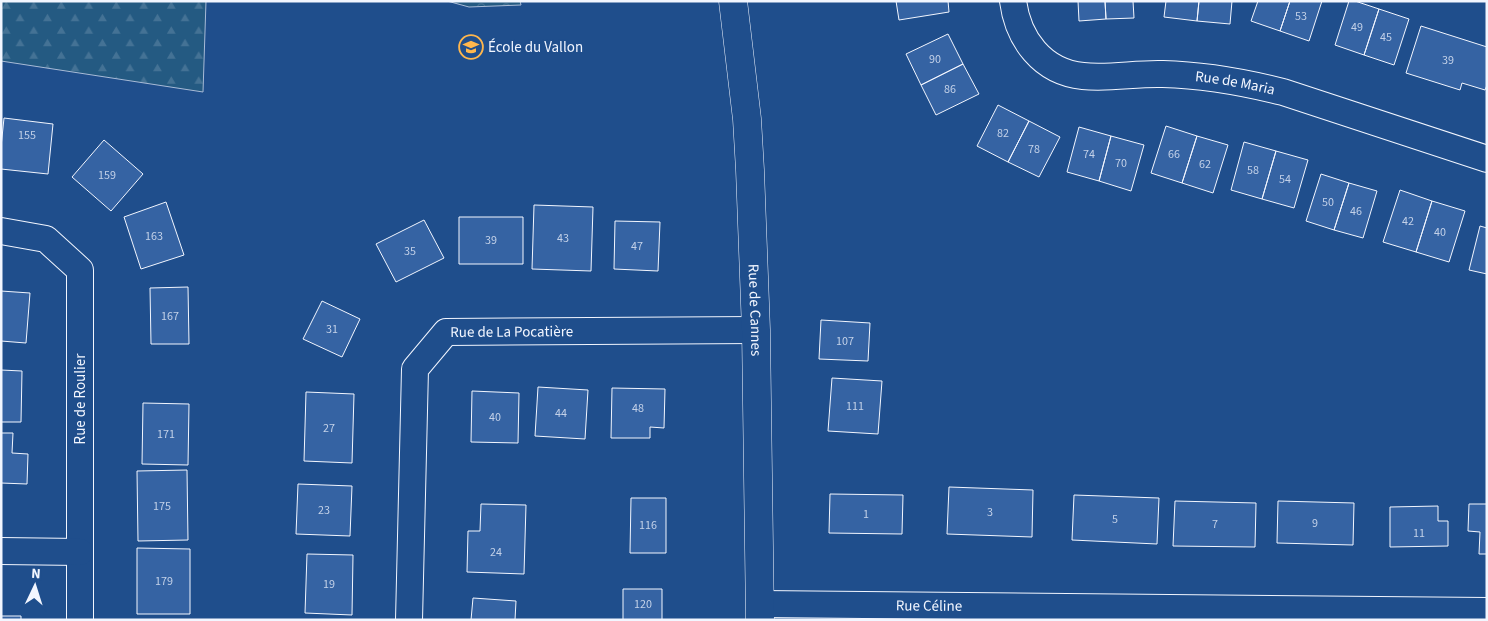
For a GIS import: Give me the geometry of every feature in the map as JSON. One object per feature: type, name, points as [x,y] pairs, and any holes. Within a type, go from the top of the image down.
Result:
[{"type":"street","name":"Rue de Cannes","points":[[733,1],[747,119],[756,330],[760,612]]},
{"type":"street","name":"Rue de Maria","points":[[1013,1],[1022,33],[1030,47],[1044,61],[1062,70],[1082,76],[1192,75],[1254,84],[1487,159]]},
{"type":"street","name":"Rue de Roulier","points":[[1,231],[46,239],[80,270],[80,620]]},
{"type":"street","name":"Rue de La Pocatière","points":[[409,620],[415,369],[446,332],[756,330]]},
{"type":"street","points":[[1,551],[80,552]]},
{"type":"street","name":"Rue Céline","points":[[760,612],[1487,611]]},
{"type":"green space","points":[[1,1],[206,1],[203,92],[1,61]]},
{"type":"green space","points":[[447,1],[520,1],[521,5],[469,7]]},
{"type":"building","points":[[896,1],[948,1],[949,12],[899,20]]},
{"type":"building","points":[[1078,1],[1105,1],[1106,19],[1079,21]]},
{"type":"building","points":[[1105,1],[1133,1],[1134,18],[1106,19]]},
{"type":"building","points":[[1166,1],[1199,1],[1197,21],[1164,17]]},
{"type":"building","points":[[1199,1],[1232,1],[1230,24],[1197,21]]},
{"type":"building","points":[[1258,1],[1290,1],[1280,31],[1251,21]]},
{"type":"building","points":[[1290,1],[1322,1],[1309,41],[1280,31]]},
{"type":"building","points":[[1349,1],[1355,1],[1379,9],[1364,55],[1335,45]]},
{"type":"building","points":[[1379,9],[1409,19],[1394,65],[1364,55]]},
{"type":"building","points":[[1421,26],[1487,47],[1487,85],[1485,90],[1462,83],[1460,90],[1406,73]]},
{"type":"building","points":[[948,34],[963,64],[921,85],[906,54]]},
{"type":"building","points":[[963,64],[979,94],[936,115],[921,85]]},
{"type":"building","points":[[998,105],[1029,121],[1008,162],[977,146]]},
{"type":"building","points":[[4,118],[53,124],[48,174],[1,169]]},
{"type":"building","points":[[1029,121],[1060,137],[1039,177],[1008,162]]},
{"type":"building","points":[[1166,126],[1197,136],[1182,183],[1151,173]]},
{"type":"building","points":[[1079,127],[1111,136],[1099,181],[1067,172]]},
{"type":"building","points":[[1111,136],[1144,145],[1131,191],[1099,181]]},
{"type":"building","points":[[1197,136],[1228,145],[1213,193],[1182,183]]},
{"type":"building","points":[[104,140],[143,174],[111,211],[72,177]]},
{"type":"building","points":[[1244,142],[1276,151],[1262,199],[1231,190]]},
{"type":"building","points":[[1276,151],[1308,160],[1294,208],[1262,199]]},
{"type":"building","points":[[1321,174],[1349,183],[1334,230],[1306,221]]},
{"type":"building","points":[[1349,183],[1377,191],[1363,238],[1334,230]]},
{"type":"building","points":[[1400,190],[1432,201],[1416,252],[1383,242]]},
{"type":"building","points":[[1432,201],[1465,211],[1449,262],[1416,252]]},
{"type":"building","points":[[166,202],[184,255],[141,269],[124,217]]},
{"type":"building","points":[[534,205],[593,207],[591,271],[532,269]]},
{"type":"building","points":[[459,217],[523,217],[523,264],[459,264]]},
{"type":"building","points":[[424,220],[444,258],[396,282],[376,244]]},
{"type":"building","points":[[615,221],[660,222],[658,271],[614,269]]},
{"type":"building","points":[[1480,226],[1487,228],[1487,274],[1469,270]]},
{"type":"building","points":[[188,287],[189,344],[151,344],[150,288]]},
{"type":"building","points":[[1,291],[30,293],[26,343],[1,341]]},
{"type":"building","points":[[322,301],[360,319],[342,357],[303,339]]},
{"type":"building","points":[[821,320],[870,323],[868,361],[819,359]]},
{"type":"building","points":[[1,370],[22,371],[21,422],[1,422]]},
{"type":"building","points":[[832,378],[882,381],[878,434],[828,431]]},
{"type":"building","points":[[538,387],[588,390],[585,439],[535,436]]},
{"type":"building","points":[[612,388],[665,389],[664,428],[650,427],[650,438],[611,438]]},
{"type":"building","points":[[472,391],[519,393],[518,443],[471,442]]},
{"type":"building","points":[[306,392],[354,394],[352,463],[304,461]]},
{"type":"building","points":[[143,403],[189,404],[188,465],[142,464]]},
{"type":"building","points":[[1,433],[13,433],[12,453],[28,454],[27,484],[1,483]]},
{"type":"building","points":[[187,470],[188,540],[138,541],[137,471]]},
{"type":"building","points":[[298,484],[352,486],[350,536],[296,534]]},
{"type":"building","points":[[949,487],[1033,490],[1032,537],[947,534]]},
{"type":"building","points":[[830,494],[903,495],[902,534],[829,533]]},
{"type":"building","points":[[1074,495],[1159,498],[1157,544],[1072,540]]},
{"type":"building","points":[[631,498],[666,498],[666,553],[630,553]]},
{"type":"building","points":[[1175,501],[1256,503],[1255,547],[1173,546]]},
{"type":"building","points":[[1278,501],[1354,503],[1353,545],[1277,543]]},
{"type":"building","points":[[481,504],[526,505],[524,574],[467,572],[468,531],[480,531]]},
{"type":"building","points":[[1469,504],[1487,504],[1487,554],[1479,554],[1480,532],[1468,531]]},
{"type":"building","points":[[1438,506],[1438,521],[1448,521],[1448,546],[1390,547],[1390,507]]},
{"type":"building","points":[[137,548],[190,549],[190,614],[137,614]]},
{"type":"building","points":[[307,554],[353,555],[352,615],[305,613]]},
{"type":"building","points":[[623,589],[662,589],[662,620],[623,620]]},
{"type":"building","points":[[473,598],[516,601],[515,620],[471,620]]},
{"type":"building","points":[[1,616],[21,616],[21,620],[1,620]]},
{"type":"place","name":"École du Vallon","points":[[471,47]]}]
